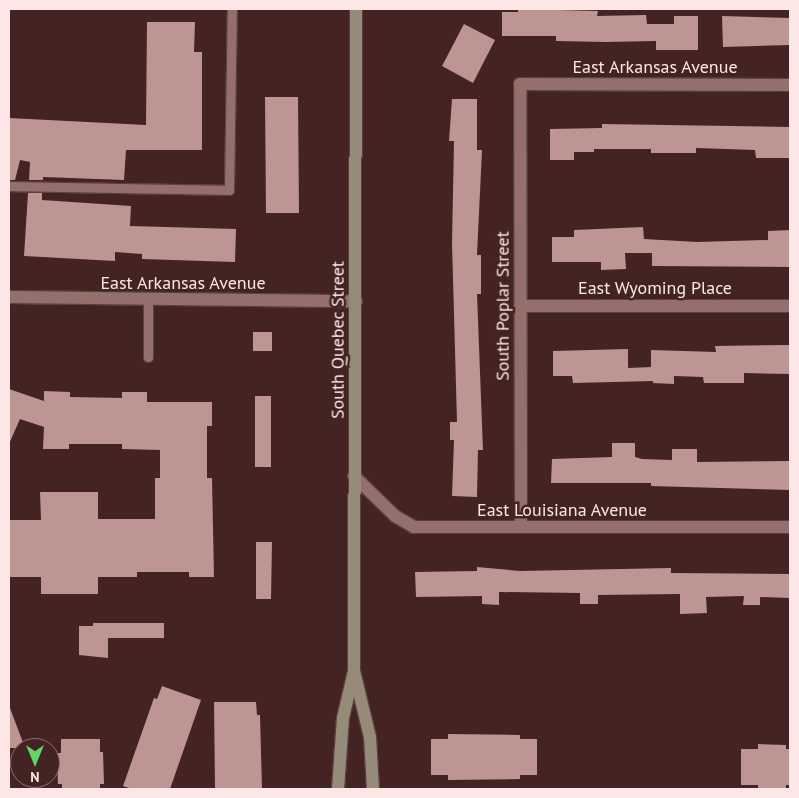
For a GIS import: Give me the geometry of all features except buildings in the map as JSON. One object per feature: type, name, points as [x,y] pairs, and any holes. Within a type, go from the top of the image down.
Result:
[{"type":"main road","name":"South Quebec Street","points":[[338,789],[343,718],[354,671],[356,9]]},
{"type":"main road","name":"South Quebec Street","points":[[354,671],[370,738],[373,789]]},
{"type":"street","name":"East Arkansas Avenue","points":[[520,84],[790,85]]},
{"type":"street","name":"South Poplar Street","points":[[520,84],[521,527]]},
{"type":"street","name":"East Arkansas Avenue","points":[[9,298],[356,301]]},
{"type":"street","name":"East Wyoming Place","points":[[520,306],[790,306]]},
{"type":"street","name":"East Louisiana Avenue","points":[[354,476],[395,516],[414,528],[790,527]]},
{"type":"lane","points":[[9,186],[229,190],[232,9]]},
{"type":"lane","points":[[148,300],[148,357]]}]
